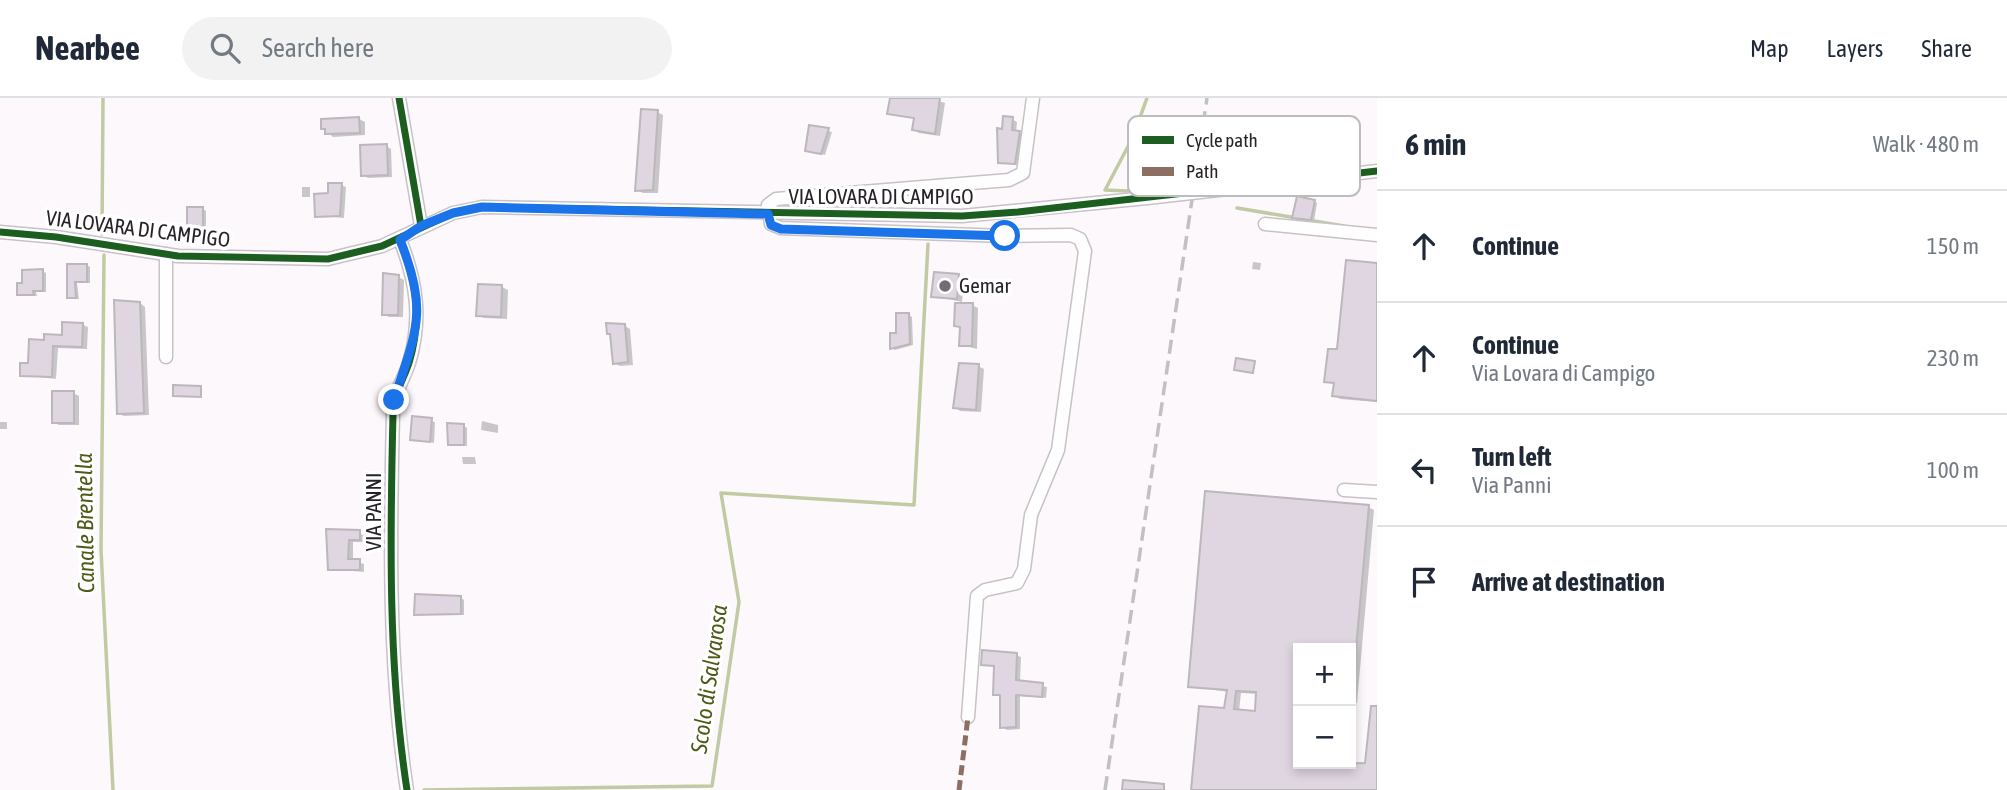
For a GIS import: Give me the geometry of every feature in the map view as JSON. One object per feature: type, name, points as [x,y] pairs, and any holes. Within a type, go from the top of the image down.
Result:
[{"type":"street","points":[[399,98],[421,226]]},
{"type":"street","points":[[968,718],[977,596],[985,590],[1017,583],[1024,569],[1031,515],[1058,450],[1085,251],[1080,239],[1071,234],[1005,236],[781,229],[771,225],[768,205],[776,199],[1009,180],[1023,173],[1033,98]]},
{"type":"street","name":"VIA LOVARA DI CAMPIGO","points":[[0,232],[56,237],[166,254],[263,260],[328,259],[400,240],[421,226],[453,213],[511,206],[768,214],[950,216],[1018,212],[1165,196]]},
{"type":"street","points":[[1265,224],[1377,236]]},
{"type":"street","name":"VIA PANNI","points":[[400,240],[412,268],[418,316],[415,340],[393,409],[391,561],[397,727],[407,790]]},
{"type":"street","points":[[166,254],[166,357]]},
{"type":"street","points":[[1344,490],[1377,492]]},
{"type":"building","points":[[890,98],[940,98],[935,134],[912,130],[914,118],[887,114]]},
{"type":"building","points":[[641,109],[658,110],[653,190],[635,191]]},
{"type":"building","points":[[1003,116],[1013,117],[1012,130],[1020,131],[1015,164],[998,163],[997,128],[1002,129]]},
{"type":"building","points":[[359,117],[360,133],[325,134],[325,129],[321,129],[321,119]]},
{"type":"building","points":[[809,125],[829,128],[821,154],[805,151]]},
{"type":"building","points":[[387,144],[388,175],[361,176],[360,145]]},
{"type":"building","points":[[328,183],[342,183],[340,216],[315,217],[314,194],[328,193]]},
{"type":"building","points":[[1297,196],[1315,200],[1311,220],[1292,218]]},
{"type":"building","points":[[187,207],[203,207],[203,231],[187,231]]},
{"type":"building","points":[[1346,260],[1377,263],[1377,401],[1332,396],[1334,383],[1324,382],[1328,349],[1337,349]]},
{"type":"building","points":[[67,264],[87,264],[87,282],[75,282],[76,298],[67,298]]},
{"type":"building","points":[[43,269],[43,291],[33,291],[34,295],[17,295],[17,283],[22,283],[22,270]]},
{"type":"building","name":"Gemar","points":[[934,272],[959,274],[957,299],[931,297]]},
{"type":"building","points":[[383,273],[399,275],[398,315],[382,315]]},
{"type":"building","points":[[478,284],[502,285],[501,317],[476,316]]},
{"type":"building","points":[[114,300],[140,302],[144,413],[117,414]]},
{"type":"building","points":[[955,303],[973,303],[972,346],[959,346],[960,327],[954,326]]},
{"type":"building","points":[[896,313],[909,313],[910,344],[890,349],[890,333],[896,333]]},
{"type":"building","points":[[62,322],[83,323],[82,347],[53,346],[52,377],[20,376],[20,363],[28,363],[29,339],[44,340],[44,334],[62,335]]},
{"type":"building","points":[[606,323],[625,324],[628,362],[613,364]]},
{"type":"building","points":[[1236,358],[1255,361],[1253,373],[1234,370]]},
{"type":"building","points":[[959,363],[979,364],[976,410],[953,408]]},
{"type":"building","points":[[173,385],[201,386],[201,397],[173,396]]},
{"type":"building","points":[[52,391],[74,391],[74,423],[52,423]]},
{"type":"building","points":[[412,416],[432,418],[430,442],[410,440]]},
{"type":"building","points":[[447,423],[464,424],[464,445],[448,445]]},
{"type":"building","points":[[1205,491],[1369,505],[1356,648],[1356,643],[1293,643],[1293,769],[1356,769],[1356,763],[1365,763],[1371,706],[1377,706],[1377,790],[1191,790],[1199,706],[1224,708],[1227,690],[1188,687]],"holes":[[[1236,691],[1256,692],[1255,711],[1234,709]]]},
{"type":"building","points":[[326,529],[360,530],[360,540],[349,540],[348,559],[360,559],[360,570],[328,570]]},
{"type":"building","points":[[415,594],[461,596],[461,614],[414,615]]},
{"type":"building","points":[[982,650],[1017,653],[1016,680],[1043,683],[1042,697],[1016,695],[1016,727],[1000,728],[1000,695],[993,695],[994,666],[981,665]]},
{"type":"building","points":[[1123,780],[1164,784],[1164,790],[1122,790]]},
{"type":"waterway","name":"Canale Brentella","points":[[102,234],[103,98]]},
{"type":"waterway","name":"Scolo di Salvarosa","points":[[1141,116],[1147,98]]},
{"type":"waterway","name":"Scolo di Salvarosa","points":[[1128,146],[1105,190],[1128,191]]},
{"type":"waterway","points":[[1237,208],[1344,226]]},
{"type":"waterway","name":"Scolo di Salvarosa","points":[[424,790],[712,786],[739,602],[721,493],[914,505],[928,244]]},
{"type":"waterway","name":"Canale Brentella","points":[[104,255],[101,550],[113,790]]},
{"type":"railway","points":[[1204,116],[1207,98]]},
{"type":"railway","points":[[1105,790],[1193,196]]},
{"type":"marked path","points":[[959,790],[968,717]]},
{"type":"cycle path","points":[[399,98],[421,226]]},
{"type":"cycle path","points":[[1360,173],[1377,171]]},
{"type":"cycle path","points":[[0,232],[56,237],[178,256],[328,259],[382,246],[453,213],[482,207],[962,216],[1158,196]]},
{"type":"cycle path","points":[[400,240],[416,301],[413,347],[393,407],[392,461],[393,649],[407,790]]},
{"type":"place","name":"Gemar","points":[[945,286]]},
{"type":"route","points":[[394,400],[408,366],[418,316],[412,268],[400,240],[421,226],[453,213],[482,207],[511,206],[768,214],[771,225],[781,229],[1005,236]]}]
